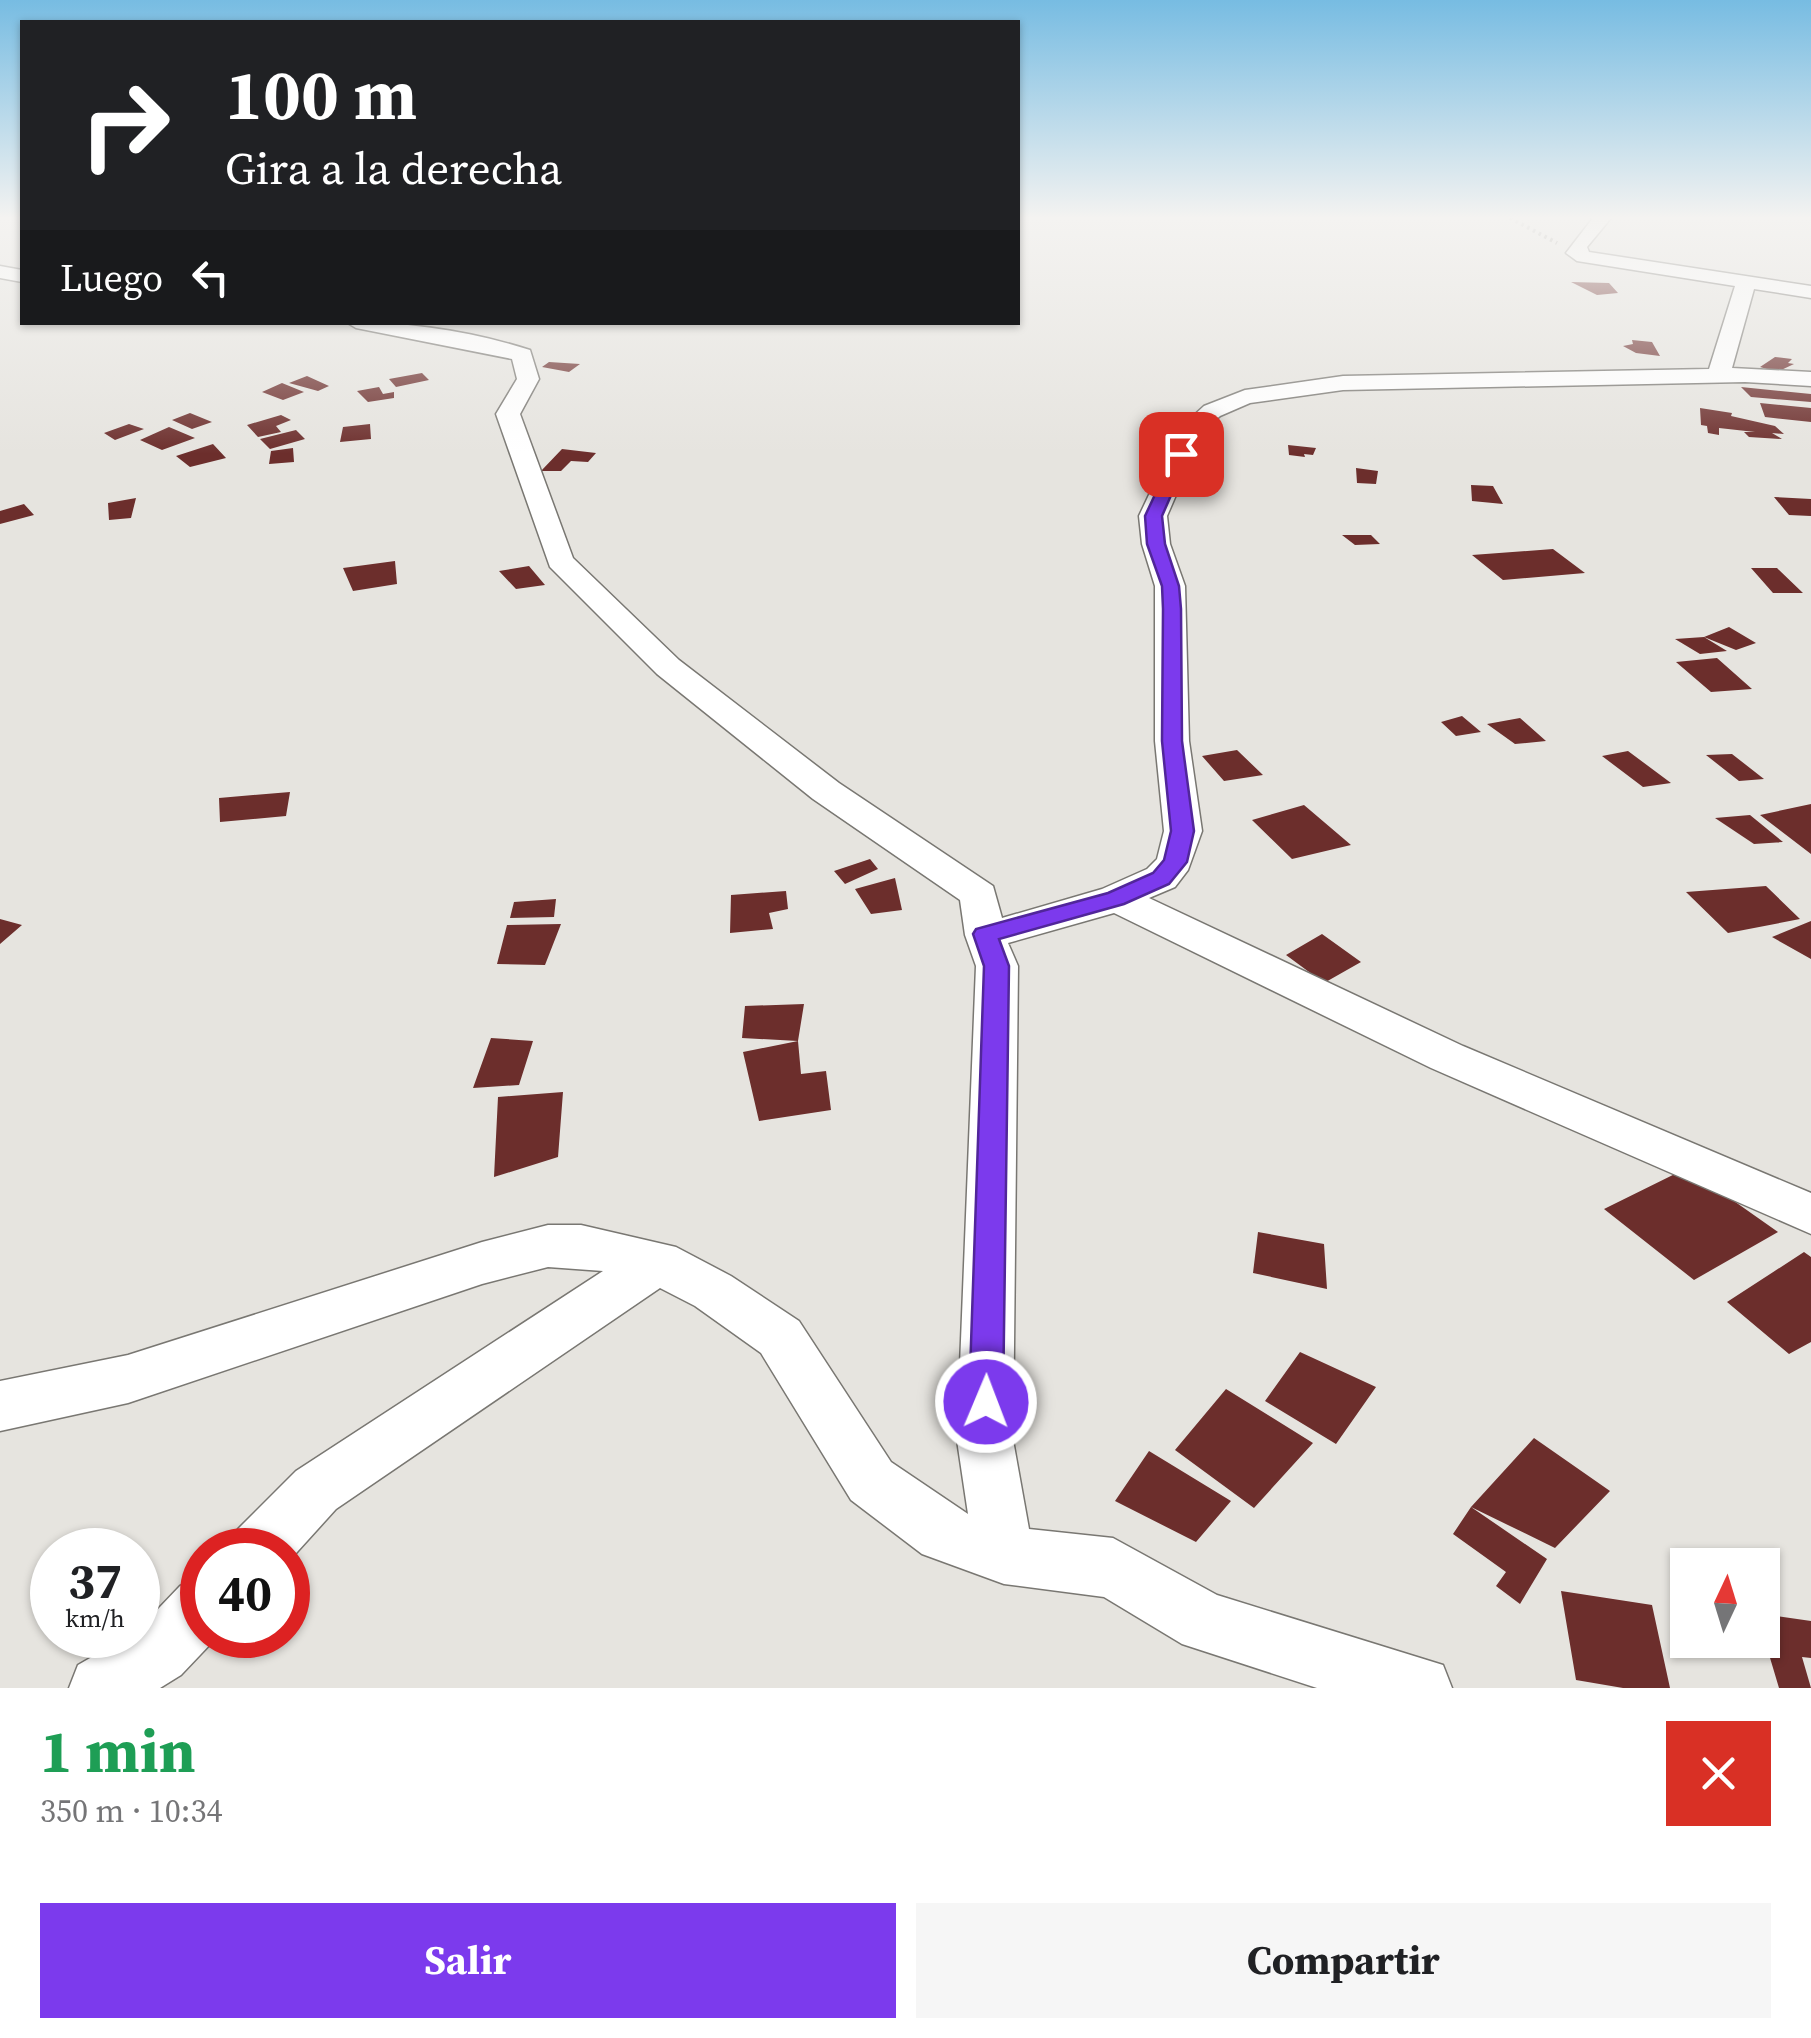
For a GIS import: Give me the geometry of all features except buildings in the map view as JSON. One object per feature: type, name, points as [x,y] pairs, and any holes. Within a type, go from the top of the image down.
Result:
[{"type":"street","points":[[1718,377],[1742,297]]},
{"type":"street","points":[[373,325],[495,346],[522,355],[528,380],[508,414],[560,560],[668,667],[826,791],[979,894],[985,934],[997,966],[985,1440],[1004,1554]]},
{"type":"street","points":[[985,934],[1067,915],[1116,898],[1161,878],[1175,862],[1182,831],[1172,741],[1170,586],[1156,544],[1153,516],[1193,427],[1212,411],[1245,397],[1342,383],[1811,379]]},
{"type":"street","points":[[1116,898],[1447,1057],[1811,1214]]},
{"type":"street","points":[[0,1406],[128,1379],[482,1263],[548,1246],[581,1246],[658,1262],[713,1291],[780,1337],[871,1481],[943,1534],[1004,1554],[1113,1568],[1204,1622],[1420,1688]]},
{"type":"street","points":[[279,1528],[316,1490],[658,1262]]},
{"type":"street","points":[[100,1688],[159,1653],[180,1631]]},
{"type":"route","points":[[986,1402],[997,966],[985,934],[1067,915],[1116,898],[1161,878],[1175,862],[1182,831],[1172,741],[1172,609],[1153,516],[1181,454]]}]
